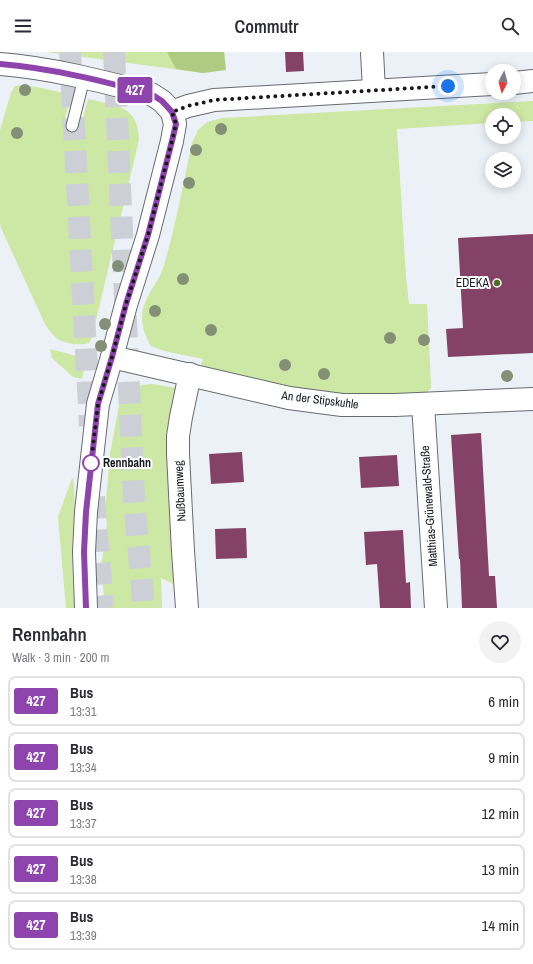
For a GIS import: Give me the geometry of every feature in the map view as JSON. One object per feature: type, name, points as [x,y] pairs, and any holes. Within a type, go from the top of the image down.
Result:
[{"type":"street","points":[[372,52],[374,90]]},
{"type":"street","points":[[0,64],[55,71],[151,94],[162,101],[172,112],[176,124],[148,235],[126,304],[98,404],[86,512],[84,552],[86,608]]},
{"type":"street","points":[[521,82],[533,82]]},
{"type":"street","points":[[172,112],[188,106],[214,100],[485,84]]},
{"type":"street","name":"An der Stipskuhle","points":[[112,357],[289,398],[342,405],[395,405],[533,399]]},
{"type":"street","name":"Nußbaumweg","points":[[187,608],[178,436],[190,374]]},
{"type":"street","name":"Matthias-Grünewald-Straße","points":[[423,404],[436,608]]},
{"type":"lane","points":[[72,126],[84,78]]},
{"type":"green space","points":[[47,52],[224,52],[226,70],[203,73]]},
{"type":"green space","points":[[167,52],[224,52],[226,70],[203,73],[176,69]]},
{"type":"green space","points":[[24,85],[71,95],[64,123],[80,128],[88,99],[108,103],[124,109],[130,113],[138,128],[139,140],[92,337],[89,343],[75,344],[65,342],[56,338],[51,333],[45,324],[1,228],[0,130],[11,93],[15,86]]},
{"type":"green space","points":[[533,101],[533,121],[521,122],[521,108],[485,108],[485,123],[397,129],[409,304],[427,304],[431,388],[427,392],[422,394],[357,396],[310,392],[200,367],[203,359],[164,351],[151,346],[143,328],[143,309],[147,297],[160,276],[164,265],[176,220],[192,143],[198,130],[207,122],[223,118]]},
{"type":"green space","points":[[50,349],[86,360],[82,379],[73,377],[52,358]]},
{"type":"green space","points":[[152,384],[177,388],[179,587],[161,578],[162,608],[105,608],[101,565],[106,538],[107,523],[105,513],[110,454],[119,405],[124,395],[132,387]]},
{"type":"green space","points":[[72,478],[75,499],[72,562],[75,608],[66,608],[58,517]]},
{"type":"building","points":[[285,52],[303,52],[304,71],[286,72]]},
{"type":"building","name":"EDEKA","points":[[533,234],[533,353],[448,357],[446,329],[463,328],[458,238]]},
{"type":"building","points":[[481,433],[489,576],[495,576],[497,608],[462,608],[451,435]]},
{"type":"building","points":[[242,452],[244,482],[211,484],[209,454]]},
{"type":"building","points":[[397,455],[399,486],[361,488],[359,457]]},
{"type":"building","points":[[246,528],[247,558],[216,559],[215,529]]},
{"type":"building","points":[[403,530],[406,583],[410,582],[411,608],[380,608],[377,564],[366,565],[364,532]]},
{"type":"tunnel","points":[[70,52],[90,426]]},
{"type":"tunnel","points":[[114,52],[134,501],[144,608]]},
{"type":"tunnel","points":[[94,497],[103,608]]},
{"type":"bus line","name":"427","points":[[0,64],[55,71],[151,94],[162,101],[172,112],[176,124],[148,235],[126,304],[98,404],[86,512],[84,552],[86,608]]},
{"type":"place","name":"EDEKA","points":[[497,283]]},
{"type":"place","name":"Rennbahn","points":[[91,463]]},
{"type":"route","points":[[91,463],[98,404],[126,304],[148,235],[176,124],[172,112],[188,106],[214,100],[448,86]]}]
